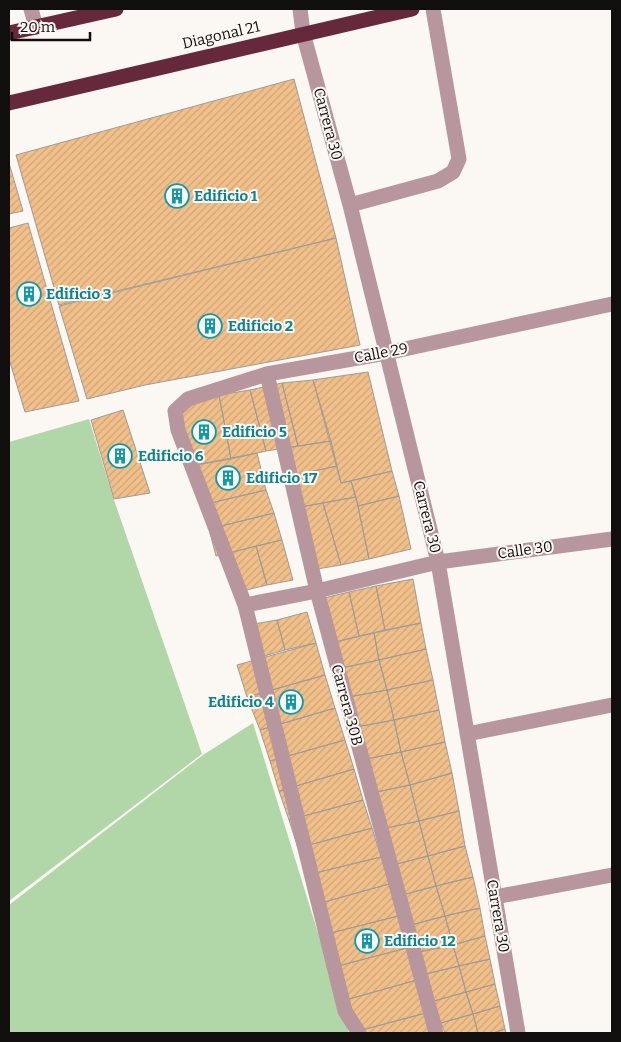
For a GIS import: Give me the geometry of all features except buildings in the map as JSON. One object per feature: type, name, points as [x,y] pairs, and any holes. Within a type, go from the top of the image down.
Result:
[{"type":"highway","points":[[9,33],[116,9]]},
{"type":"highway","name":"Diagonal 21","points":[[9,103],[412,9]]},
{"type":"street","points":[[32,9],[36,27]]},
{"type":"street","name":"Carrera 30","points":[[300,9],[303,33],[350,205],[438,562],[518,1033]]},
{"type":"street","points":[[350,205],[438,181],[453,172],[459,159],[433,9]]},
{"type":"street","name":"Calle 29","points":[[245,605],[178,430],[175,412],[188,399],[267,374],[386,352],[612,304]]},
{"type":"street","name":"Carrera 30B","points":[[267,374],[317,591],[436,1033]]},
{"type":"street","name":"Calle 30","points":[[245,605],[317,591],[438,562],[612,539]]},
{"type":"street","points":[[245,605],[345,1011],[359,1033]]},
{"type":"street","points":[[467,734],[612,705]]},
{"type":"street","points":[[495,897],[612,875]]},
{"type":"green space","points":[[89,419],[114,500],[202,754],[9,901],[9,442]]},
{"type":"green space","points":[[253,723],[349,1033],[9,1033],[9,905],[203,755]]},
{"type":"place","name":"Edificio 1","points":[[177,196]]},
{"type":"place","name":"Edificio 3","points":[[29,294]]},
{"type":"place","name":"Edificio 2","points":[[210,326]]},
{"type":"place","name":"Edificio 5","points":[[204,432]]},
{"type":"place","name":"Edificio 6","points":[[120,456]]},
{"type":"place","name":"Edificio 17","points":[[228,478]]},
{"type":"place","name":"Edificio 4","points":[[291,702]]},
{"type":"place","name":"Edificio 12","points":[[367,941]]}]
